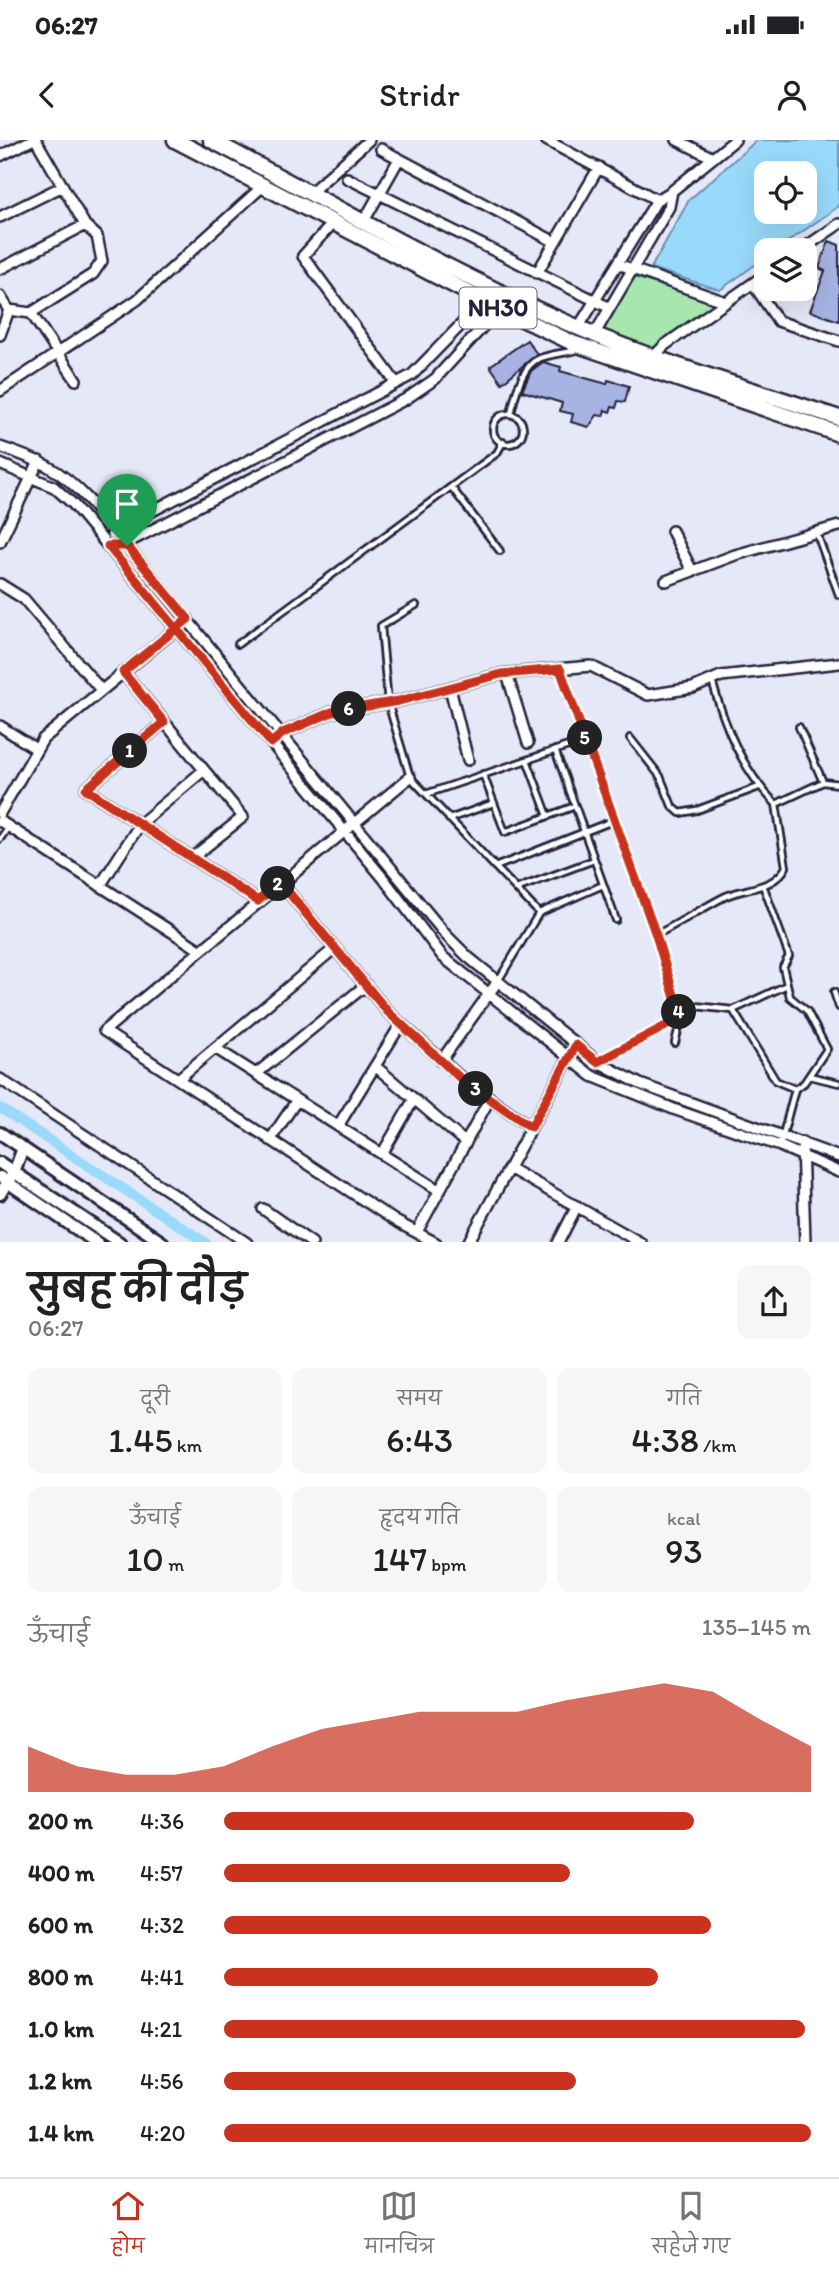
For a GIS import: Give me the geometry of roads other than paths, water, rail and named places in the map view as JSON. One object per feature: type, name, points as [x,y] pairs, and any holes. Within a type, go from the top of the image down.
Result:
[{"type":"highway","name":"NH30","points":[[175,140],[499,309],[584,348],[839,434]]},
{"type":"highway","name":"NH30","points":[[211,140],[494,289],[578,328],[653,357],[839,418]]},
{"type":"street","points":[[0,156],[34,140],[85,225],[97,236],[102,261],[93,274],[31,313],[9,310],[0,296]]},
{"type":"street","points":[[546,140],[657,200]]},
{"type":"street","points":[[677,140],[713,158]]},
{"type":"street","points":[[578,328],[657,200],[735,140]]},
{"type":"street","points":[[310,192],[363,142]]},
{"type":"street","points":[[381,149],[555,242]]},
{"type":"street","points":[[364,221],[399,159]]},
{"type":"street","points":[[537,273],[599,167]]},
{"type":"street","points":[[347,178],[610,309]]},
{"type":"street","points":[[0,217],[63,186]]},
{"type":"street","points":[[0,391],[136,299],[263,187]]},
{"type":"street","points":[[594,335],[669,207],[672,191]]},
{"type":"street","points":[[333,223],[303,256],[396,383]]},
{"type":"street","points":[[817,242],[834,232],[839,224]]},
{"type":"street","points":[[0,270],[85,225]]},
{"type":"street","points":[[618,264],[631,271],[726,302]]},
{"type":"street","points":[[653,357],[664,345],[753,284],[778,321],[839,341]]},
{"type":"street","points":[[108,546],[114,531],[412,375],[494,289]]},
{"type":"street","points":[[108,546],[127,546],[406,399],[435,379],[510,297]]},
{"type":"street","points":[[0,335],[9,310]]},
{"type":"street","points":[[31,313],[76,380]]},
{"type":"street","points":[[0,447],[39,461],[66,475],[283,733],[446,935],[498,981],[597,1062],[640,1084],[783,1134],[839,1157]]},
{"type":"street","points":[[0,542],[39,461]]},
{"type":"street","points":[[0,464],[54,487],[73,504],[343,829],[443,957],[592,1076],[617,1088],[780,1146],[839,1172]]},
{"type":"street","points":[[666,582],[735,555],[839,526]]},
{"type":"street","points":[[672,531],[692,571]]},
{"type":"street","points":[[0,584],[24,599],[101,690]]},
{"type":"street","points":[[0,813],[43,738],[188,619]]},
{"type":"street","points":[[271,743],[283,733],[332,712],[388,703],[507,674],[591,666],[648,695],[693,688],[712,680],[780,668],[839,663]]},
{"type":"street","points":[[123,672],[243,817],[192,858]]},
{"type":"street","points":[[507,674],[528,743]]},
{"type":"street","points":[[450,688],[468,760]]},
{"type":"street","points":[[164,722],[86,789],[258,901]]},
{"type":"street","points":[[0,726],[36,749]]},
{"type":"street","points":[[100,886],[140,824],[204,770]]},
{"type":"street","points":[[410,777],[343,829],[104,1031],[270,1139],[436,1242]]},
{"type":"street","points":[[4,824],[200,950]]},
{"type":"street","points":[[280,882],[401,1024],[441,1060],[531,1127]]},
{"type":"street","points":[[178,1079],[335,948]]},
{"type":"street","points":[[441,1060],[498,981]]},
{"type":"street","points":[[256,1074],[366,985]]},
{"type":"street","points":[[338,1126],[401,1024]]},
{"type":"street","points":[[468,1242],[576,1045]]},
{"type":"street","points":[[215,1048],[440,1191]]},
{"type":"street","points":[[375,1066],[466,1143]]},
{"type":"street","points":[[0,1079],[247,1242]]},
{"type":"street","points":[[417,1232],[490,1098]]},
{"type":"street","points":[[382,1154],[414,1099]]},
{"type":"street","points":[[270,1139],[297,1100]]},
{"type":"street","points":[[0,1133],[163,1242]]},
{"type":"street","points":[[802,1142],[805,1242]]},
{"type":"street","points":[[23,1148],[1,1165],[7,1177],[97,1242]]},
{"type":"street","points":[[0,1194],[23,1148]]},
{"type":"street","points":[[509,1168],[641,1242]]},
{"type":"street","points":[[7,1177],[120,1242]]},
{"type":"street","points":[[558,1242],[577,1206]]},
{"type":"street","points":[[262,1209],[312,1242]]},
{"type":"lane","points":[[511,414],[514,397],[538,359],[584,348]]},
{"type":"lane","points":[[511,414],[521,421],[523,432],[515,442],[503,442],[498,439],[494,428],[499,417],[511,414]]},
{"type":"lane","points":[[238,644],[452,488],[497,453],[503,442]]},
{"type":"lane","points":[[452,488],[500,551]]},
{"type":"lane","points":[[816,532],[839,595]]},
{"type":"lane","points":[[416,605],[381,626],[388,703],[410,777],[539,913]]},
{"type":"lane","points":[[560,669],[656,935],[681,1018],[675,1043]]},
{"type":"lane","points":[[656,935],[728,895],[763,885],[782,875],[786,867],[776,804],[759,787],[722,719],[712,680]]},
{"type":"lane","points":[[799,727],[823,782]]},
{"type":"lane","points":[[630,738],[660,776],[671,806],[680,813],[697,810],[759,787]]},
{"type":"lane","points":[[426,794],[586,740]]},
{"type":"lane","points":[[555,750],[616,920]]},
{"type":"lane","points":[[527,760],[548,816]]},
{"type":"lane","points":[[483,774],[505,832],[575,806]]},
{"type":"lane","points":[[776,804],[823,782],[839,784]]},
{"type":"lane","points":[[449,819],[494,803]]},
{"type":"lane","points":[[495,867],[615,820]]},
{"type":"lane","points":[[0,839],[4,824]]},
{"type":"lane","points":[[516,889],[594,860]]},
{"type":"lane","points":[[498,981],[539,913],[603,885]]},
{"type":"lane","points":[[763,885],[789,956],[783,968],[790,997],[807,1011],[827,1049],[809,1076],[795,1089],[780,1146]]},
{"type":"lane","points":[[677,1004],[733,1010],[787,985]]},
{"type":"lane","points":[[834,992],[839,1007]]},
{"type":"lane","points":[[733,1010],[776,1081],[795,1089]]},
{"type":"lane","points":[[597,1062],[681,1018]]},
{"type":"lane","points":[[809,1076],[839,1083]]},
{"type":"water","points":[[757,140],[839,140],[839,206],[817,221],[817,161],[754,161],[754,224],[813,224],[793,238],[754,238],[754,266],[720,290],[651,268],[689,200]]},
{"type":"waterway","points":[[0,1108],[204,1242]]}]
